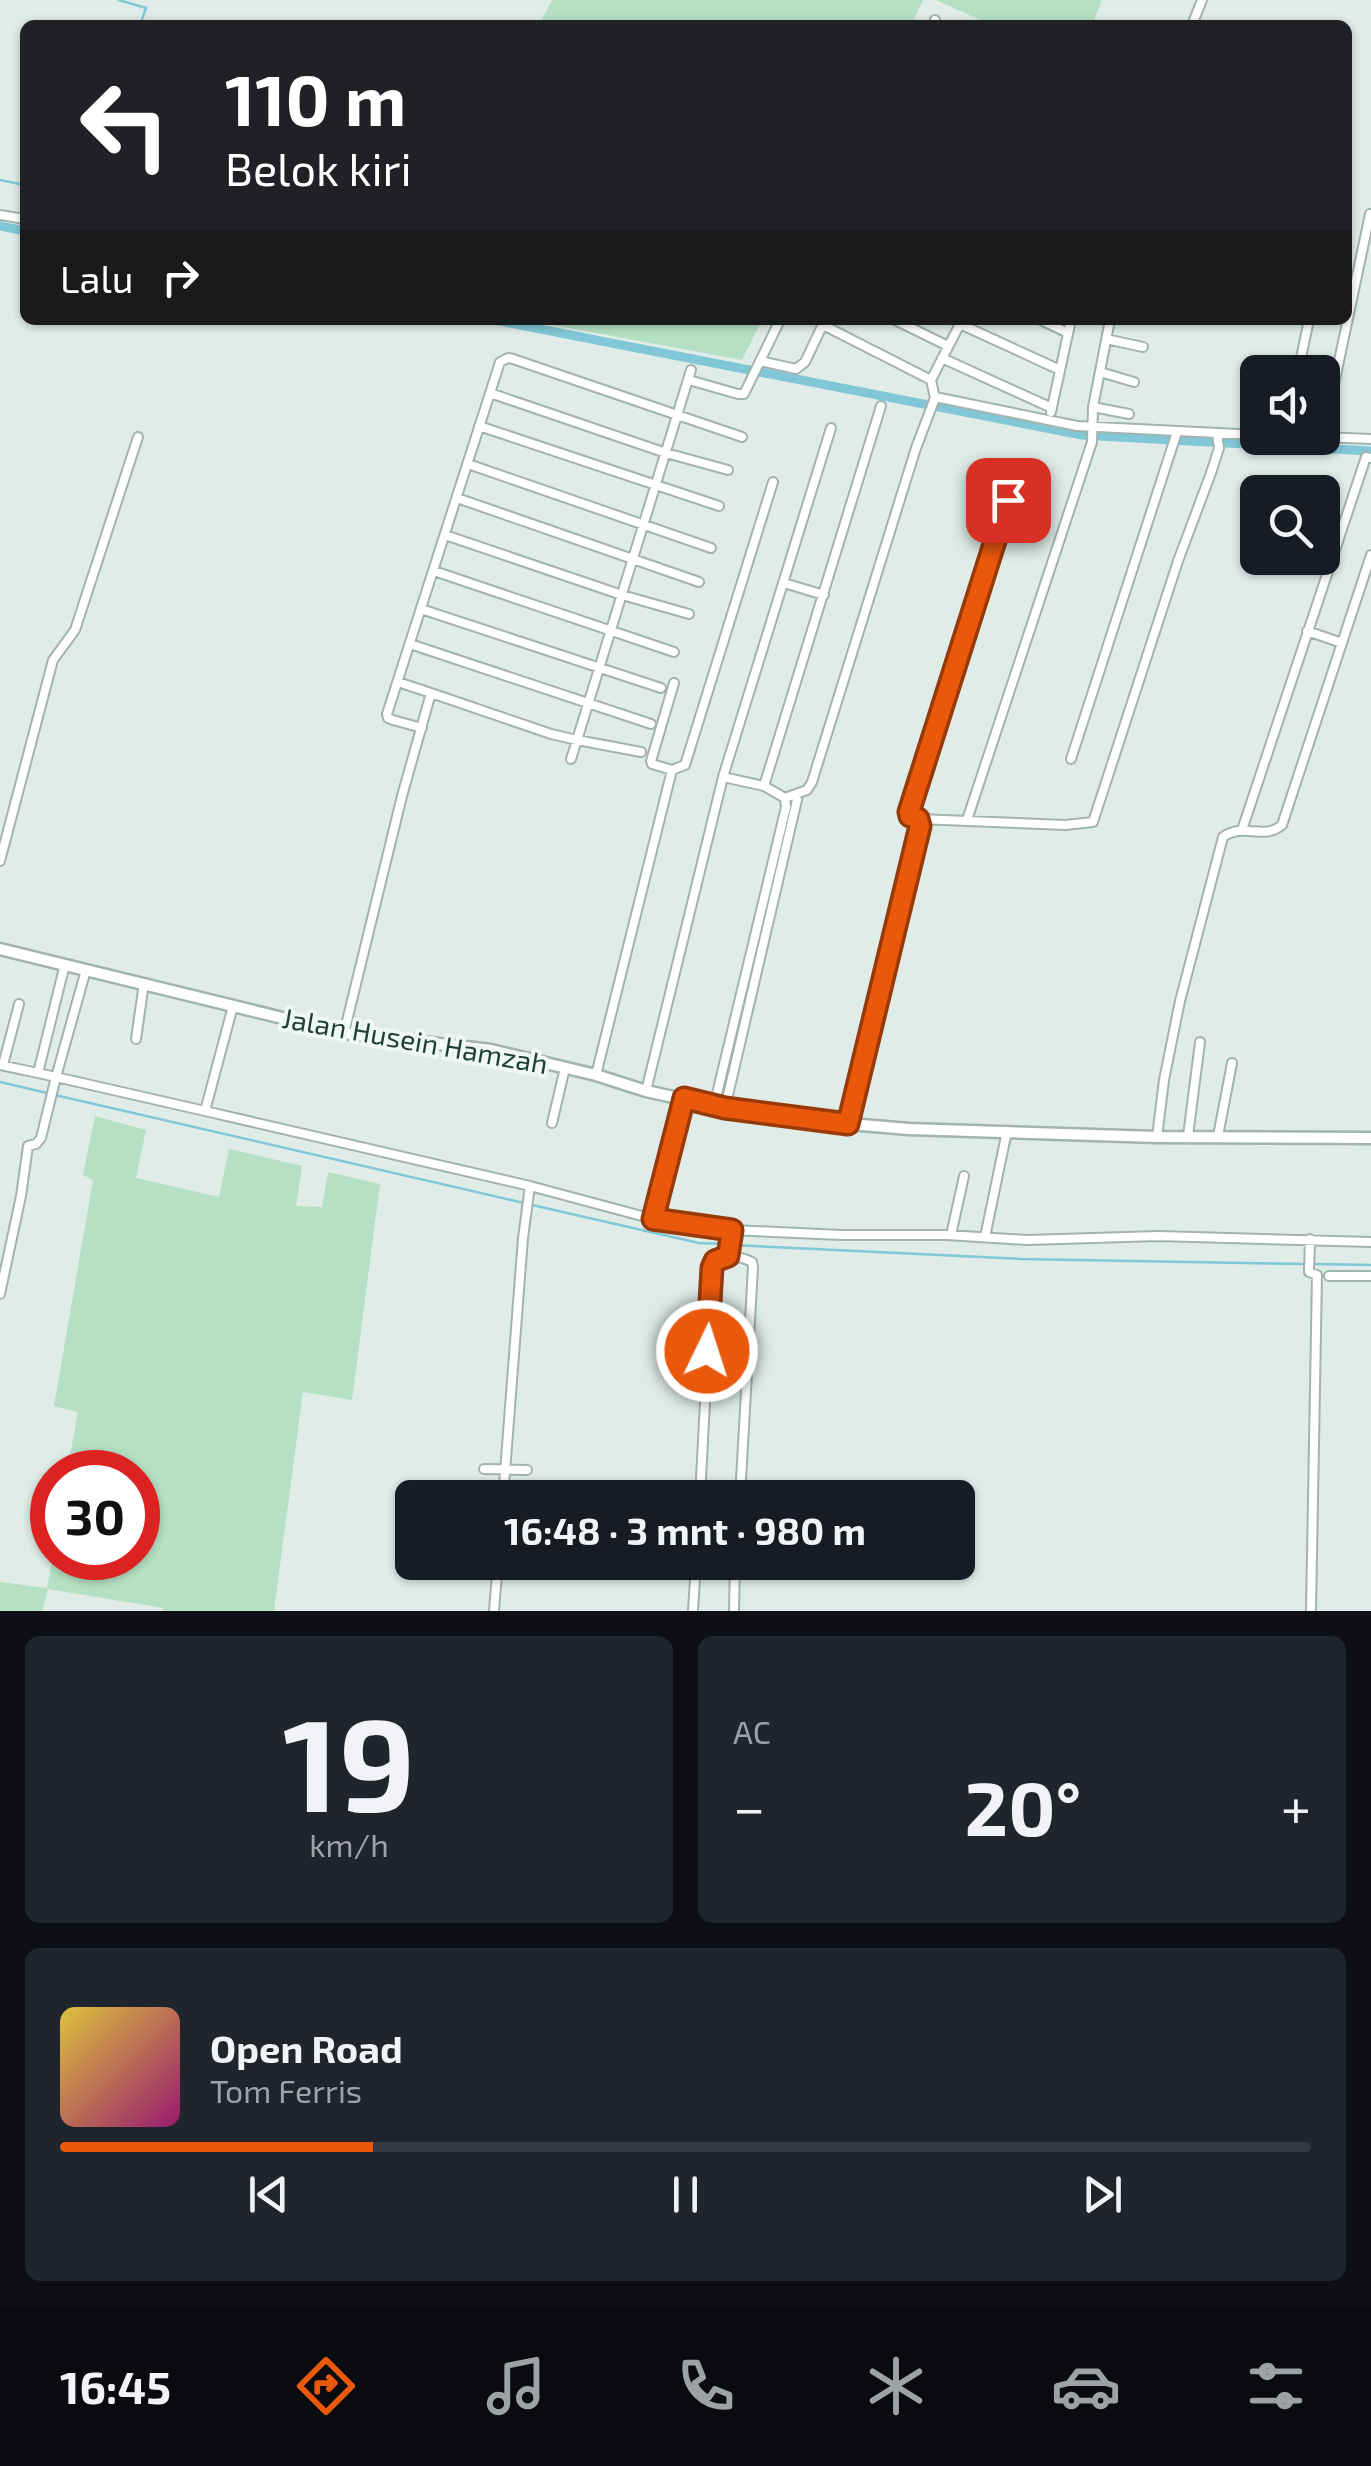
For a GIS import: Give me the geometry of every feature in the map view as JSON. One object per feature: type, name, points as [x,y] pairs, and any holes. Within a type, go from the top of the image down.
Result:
[{"type":"street","points":[[1352,299],[1370,214]]},
{"type":"street","points":[[571,758],[690,375],[744,394],[778,325]]},
{"type":"street","points":[[759,364],[796,369],[805,362],[823,325]]},
{"type":"street","points":[[830,325],[932,380]]},
{"type":"street","points":[[905,325],[948,346]]},
{"type":"street","points":[[723,778],[764,786],[786,798],[807,790],[812,782],[931,411],[935,397],[932,380],[959,325]]},
{"type":"street","points":[[967,325],[1060,370]]},
{"type":"street","points":[[1051,325],[1068,333]]},
{"type":"street","points":[[1050,421],[1070,325]]},
{"type":"street","points":[[967,820],[1092,442],[1093,407],[1109,325]]},
{"type":"street","points":[[1302,355],[1308,325]]},
{"type":"street","points":[[1340,356],[1347,325]]},
{"type":"street","points":[[1106,338],[1143,347]]},
{"type":"street","points":[[422,728],[388,718],[387,714],[500,362],[508,358],[742,436]]},
{"type":"street","points":[[942,358],[1052,408]]},
{"type":"street","points":[[1100,372],[1134,382]]},
{"type":"street","points":[[490,393],[728,470]]},
{"type":"street","points":[[935,397],[1092,428],[1240,435]]},
{"type":"street","points":[[764,786],[882,406]]},
{"type":"street","points":[[1093,407],[1128,414]]},
{"type":"street","points":[[479,426],[719,506]]},
{"type":"street","points":[[646,1091],[723,778],[831,428]]},
{"type":"street","points":[[1071,759],[1177,432]]},
{"type":"street","points":[[1020,464],[909,812],[918,819],[1066,825],[1087,824],[1095,818],[1219,448],[1217,434]]},
{"type":"street","points":[[0,861],[53,660],[75,630],[138,437]]},
{"type":"street","points":[[1340,438],[1371,439]]},
{"type":"street","points":[[1242,830],[1366,457],[1371,458]]},
{"type":"street","points":[[468,464],[711,548]]},
{"type":"street","points":[[674,683],[651,761],[672,770],[685,765],[773,482]]},
{"type":"street","points":[[457,498],[699,582]]},
{"type":"street","points":[[446,534],[689,614]]},
{"type":"street","points":[[1157,1137],[1180,1001],[1223,836],[1232,830],[1274,831],[1282,825],[1371,555]]},
{"type":"street","points":[[434,571],[674,652]]},
{"type":"street","points":[[784,583],[824,596]]},
{"type":"street","points":[[421,609],[661,688]]},
{"type":"street","points":[[1307,631],[1342,643]]},
{"type":"street","points":[[410,644],[651,724]]},
{"type":"street","points":[[398,682],[550,734],[641,752]]},
{"type":"street","points":[[344,1033],[431,693]]},
{"type":"street","points":[[596,1076],[672,770]]},
{"type":"street","points":[[719,1107],[746,1018],[788,823],[786,798]]},
{"type":"street","points":[[719,1107],[735,1015],[797,800]]},
{"type":"street","points":[[848,1124],[920,826],[918,819]]},
{"type":"street","name":"Jalan Husein Hamzah","points":[[0,949],[344,1033],[491,1050],[719,1107],[848,1124],[1007,1132],[1371,1138]]},
{"type":"street","points":[[38,1074],[66,964]]},
{"type":"street","points":[[0,1294],[28,1146],[41,1138],[86,970]]},
{"type":"street","points":[[136,1039],[144,984]]},
{"type":"street","points":[[19,1004],[2,1065],[653,1219],[732,1232],[841,1236],[950,1235],[1027,1240],[1158,1236],[1371,1242]]},
{"type":"street","points":[[205,1112],[233,1006]]},
{"type":"street","points":[[735,1015],[746,1018]]},
{"type":"street","points":[[1188,1136],[1200,1042]]},
{"type":"street","points":[[44,1055],[60,1060]]},
{"type":"street","points":[[1218,1136],[1232,1063]]},
{"type":"street","points":[[552,1124],[565,1068]]},
{"type":"street","points":[[653,1219],[684,1098]]},
{"type":"street","points":[[985,1237],[1007,1132]]},
{"type":"street","points":[[950,1235],[964,1176]]},
{"type":"street","points":[[505,1480],[530,1190]]},
{"type":"street","points":[[729,1254],[732,1232]]},
{"type":"street","points":[[1310,1243],[1308,1272],[1317,1276],[1312,1611]]},
{"type":"street","points":[[701,1480],[712,1268],[715,1261],[729,1254],[748,1260],[753,1266],[741,1480]]},
{"type":"street","points":[[1329,1276],[1371,1276]]},
{"type":"street","points":[[484,1469],[527,1470]]},
{"type":"street","points":[[494,1611],[497,1580]]},
{"type":"street","points":[[694,1611],[695,1580]]},
{"type":"street","points":[[734,1611],[735,1580]]},
{"type":"green space","points":[[552,0],[923,0],[913,20],[542,20]]},
{"type":"green space","points":[[936,0],[1102,0],[1094,20],[981,20]]},
{"type":"green space","points":[[553,325],[760,325],[742,360]]},
{"type":"green space","points":[[95,1116],[146,1130],[136,1178],[219,1197],[229,1149],[302,1166],[296,1206],[322,1207],[328,1172],[380,1184],[352,1400],[303,1392],[274,1611],[163,1611],[48,1589],[42,1611],[0,1611],[0,1582],[47,1588],[49,1580],[160,1580],[160,1450],[71,1450],[78,1412],[54,1406],[93,1180],[83,1175]]},
{"type":"waterway","points":[[119,0],[146,8],[142,20]]},
{"type":"waterway","points":[[0,180],[20,184]]},
{"type":"waterway","points":[[0,226],[20,230]]},
{"type":"waterway","points":[[520,325],[1082,435],[1371,451]]},
{"type":"waterway","points":[[0,1082],[47,1093]]},
{"type":"waterway","points":[[55,1095],[524,1203]]},
{"type":"waterway","points":[[532,1205],[699,1243],[725,1244]]},
{"type":"waterway","points":[[733,1245],[1021,1259],[1305,1264]]},
{"type":"waterway","points":[[1313,1264],[1371,1265]]},
{"type":"route","points":[[707,1351],[712,1268],[718,1258],[728,1256],[732,1230],[653,1219],[684,1098],[725,1108],[848,1124],[920,826],[909,812],[1008,500]]}]
